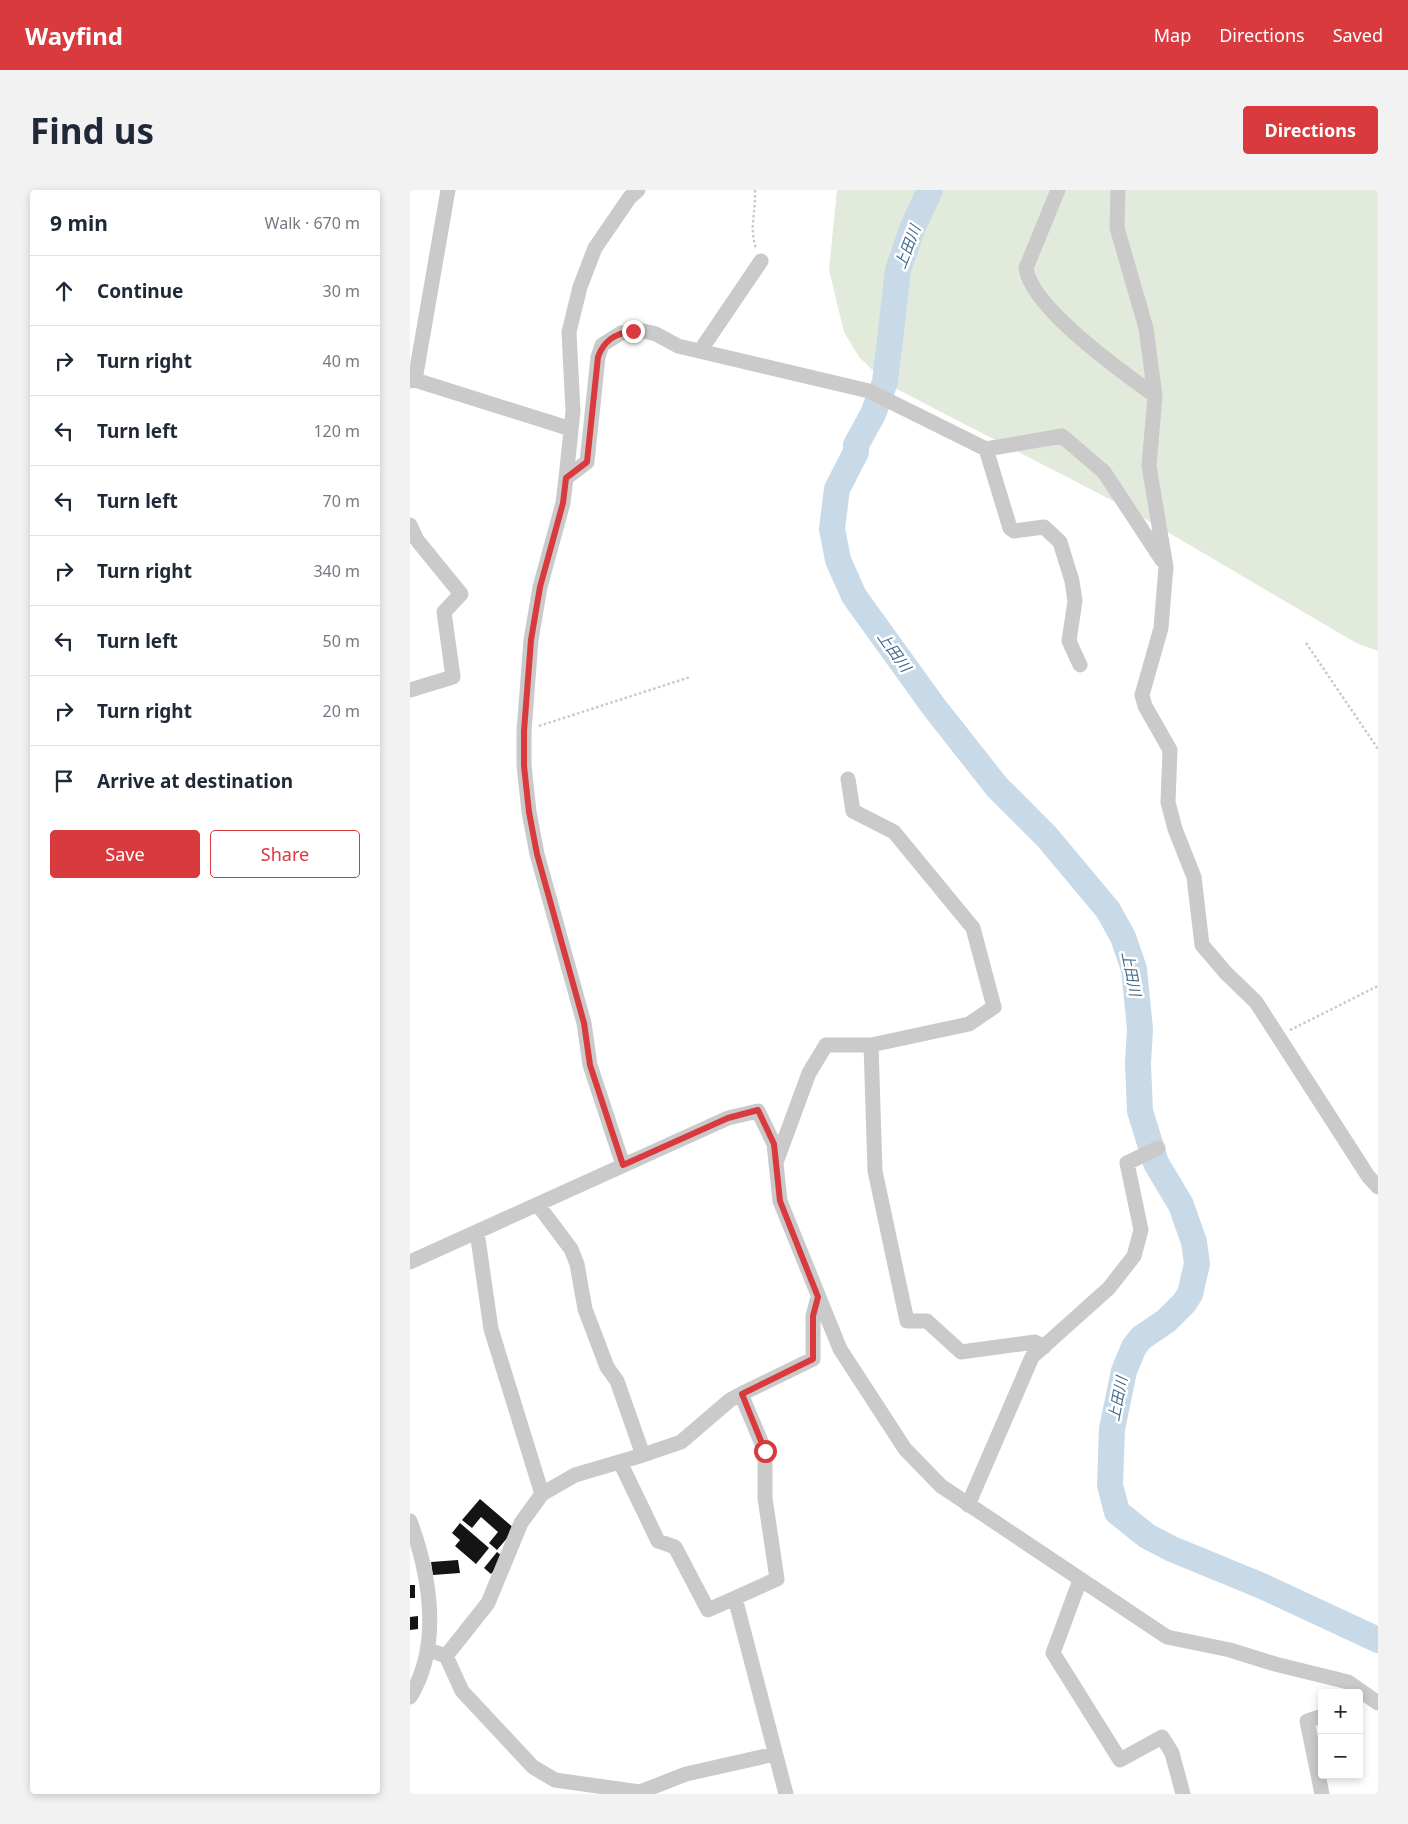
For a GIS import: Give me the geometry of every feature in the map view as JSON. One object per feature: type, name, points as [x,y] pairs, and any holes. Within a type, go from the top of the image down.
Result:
[{"type":"street","points":[[448,190],[412,380],[571,429]]},
{"type":"street","points":[[623,1165],[590,1065],[584,1023],[537,854],[529,812],[524,766],[524,731],[532,631],[540,587],[563,503],[566,478],[573,411],[569,332],[580,288],[595,248],[630,197],[638,190]]},
{"type":"street","points":[[1058,190],[1026,268],[1027,277],[1047,304],[1093,350],[1155,396]]},
{"type":"street","points":[[1118,190],[1117,228],[1146,328],[1155,396],[1149,466],[1166,566],[1161,628],[1142,695],[1145,706],[1170,750],[1168,802],[1175,829],[1194,877],[1202,945],[1220,967],[1256,1002],[1277,1036],[1373,1170],[1378,1187]]},
{"type":"street","points":[[700,351],[761,261]]},
{"type":"street","points":[[566,478],[587,462],[598,357],[602,345],[621,333],[644,331],[656,334],[678,346],[870,390],[986,450],[1062,436],[1104,472],[1166,566]]},
{"type":"street","points":[[986,450],[1010,528],[1014,531],[1044,527],[1060,542],[1075,600],[1070,641],[1080,665]]},
{"type":"street","points":[[410,525],[417,540],[460,594],[444,612],[453,677],[410,690]]},
{"type":"street","points":[[776,1164],[809,1074],[826,1045],[871,1045],[969,1024],[994,1007],[973,928],[894,832],[853,811],[848,779]]},
{"type":"street","points":[[871,1045],[876,1171],[907,1321],[927,1321],[961,1352],[1035,1342],[1044,1346]]},
{"type":"street","points":[[410,1262],[728,1118],[758,1110],[774,1144],[780,1201],[840,1349],[905,1449],[941,1486],[1167,1637],[1230,1650],[1334,1685],[1348,1682],[1378,1703]]},
{"type":"street","points":[[968,1505],[1032,1358],[1109,1288],[1134,1256],[1141,1230],[1127,1163],[1158,1148]]},
{"type":"street","points":[[538,1205],[571,1249],[577,1264],[585,1309],[607,1367],[617,1381],[643,1455]]},
{"type":"street","points":[[477,1232],[491,1329],[542,1494]]},
{"type":"street","points":[[446,1656],[488,1603],[522,1523],[542,1494],[575,1475],[681,1442],[730,1400],[813,1359],[813,1316],[818,1297]]},
{"type":"street","points":[[620,1462],[658,1541],[674,1547],[708,1610],[777,1579],[765,1498],[765,1451],[742,1394]]},
{"type":"street","points":[[410,1520],[417,1539],[430,1618],[429,1650],[410,1697]]},
{"type":"street","points":[[1080,1580],[1052,1653],[1120,1760],[1162,1737],[1172,1752],[1183,1794]]},
{"type":"street","points":[[735,1598],[786,1794]]},
{"type":"street","points":[[429,1650],[446,1656],[462,1691],[533,1767],[555,1780],[640,1793],[686,1774],[775,1754]]},
{"type":"street","points":[[1318,1717],[1307,1721],[1322,1794]]},
{"type":"path","points":[[755,190],[756,208],[752,222],[753,240],[761,261]]},
{"type":"path","points":[[1306,643],[1378,749]]},
{"type":"path","points":[[524,731],[690,677]]},
{"type":"path","points":[[1277,1036],[1378,986]]},
{"type":"green space","points":[[837,190],[1378,190],[1378,651],[1356,643],[1125,507],[887,384],[859,357],[844,332],[829,270]]},
{"type":"building","points":[[480,1499],[515,1529],[497,1550],[489,1543],[498,1532],[481,1517],[472,1528],[462,1520]]},
{"type":"building","points":[[460,1523],[489,1548],[476,1564],[455,1546],[460,1540],[452,1533]]},
{"type":"building","points":[[497,1552],[505,1558],[491,1574],[484,1568]]},
{"type":"building","points":[[458,1560],[460,1573],[433,1575],[431,1562]]},
{"type":"building","points":[[410,1585],[415,1585],[415,1598],[410,1598]]},
{"type":"building","points":[[418,1616],[418,1629],[410,1630],[410,1617]]},
{"type":"waterway","name":"上田川","points":[[930,190],[912,229],[898,270],[885,382],[873,414],[856,445],[856,452],[837,489],[832,529],[838,560],[854,596],[934,707],[997,787],[1047,837],[1108,910],[1123,937],[1134,969],[1140,1029],[1138,1064],[1140,1111],[1156,1163],[1181,1205],[1194,1242],[1197,1264],[1190,1294],[1184,1303],[1166,1321],[1141,1338],[1134,1347],[1124,1371],[1112,1429],[1110,1485],[1117,1512],[1147,1536],[1172,1549],[1262,1586],[1378,1640]]},
{"type":"route","points":[[633,331],[621,333],[602,345],[598,357],[587,462],[566,478],[563,503],[548,550],[540,587],[531,640],[524,731],[524,766],[529,812],[537,854],[584,1023],[590,1065],[623,1165],[728,1118],[746,1115],[758,1110],[774,1144],[780,1201],[818,1297],[813,1316],[813,1359],[742,1394],[765,1451]]}]
